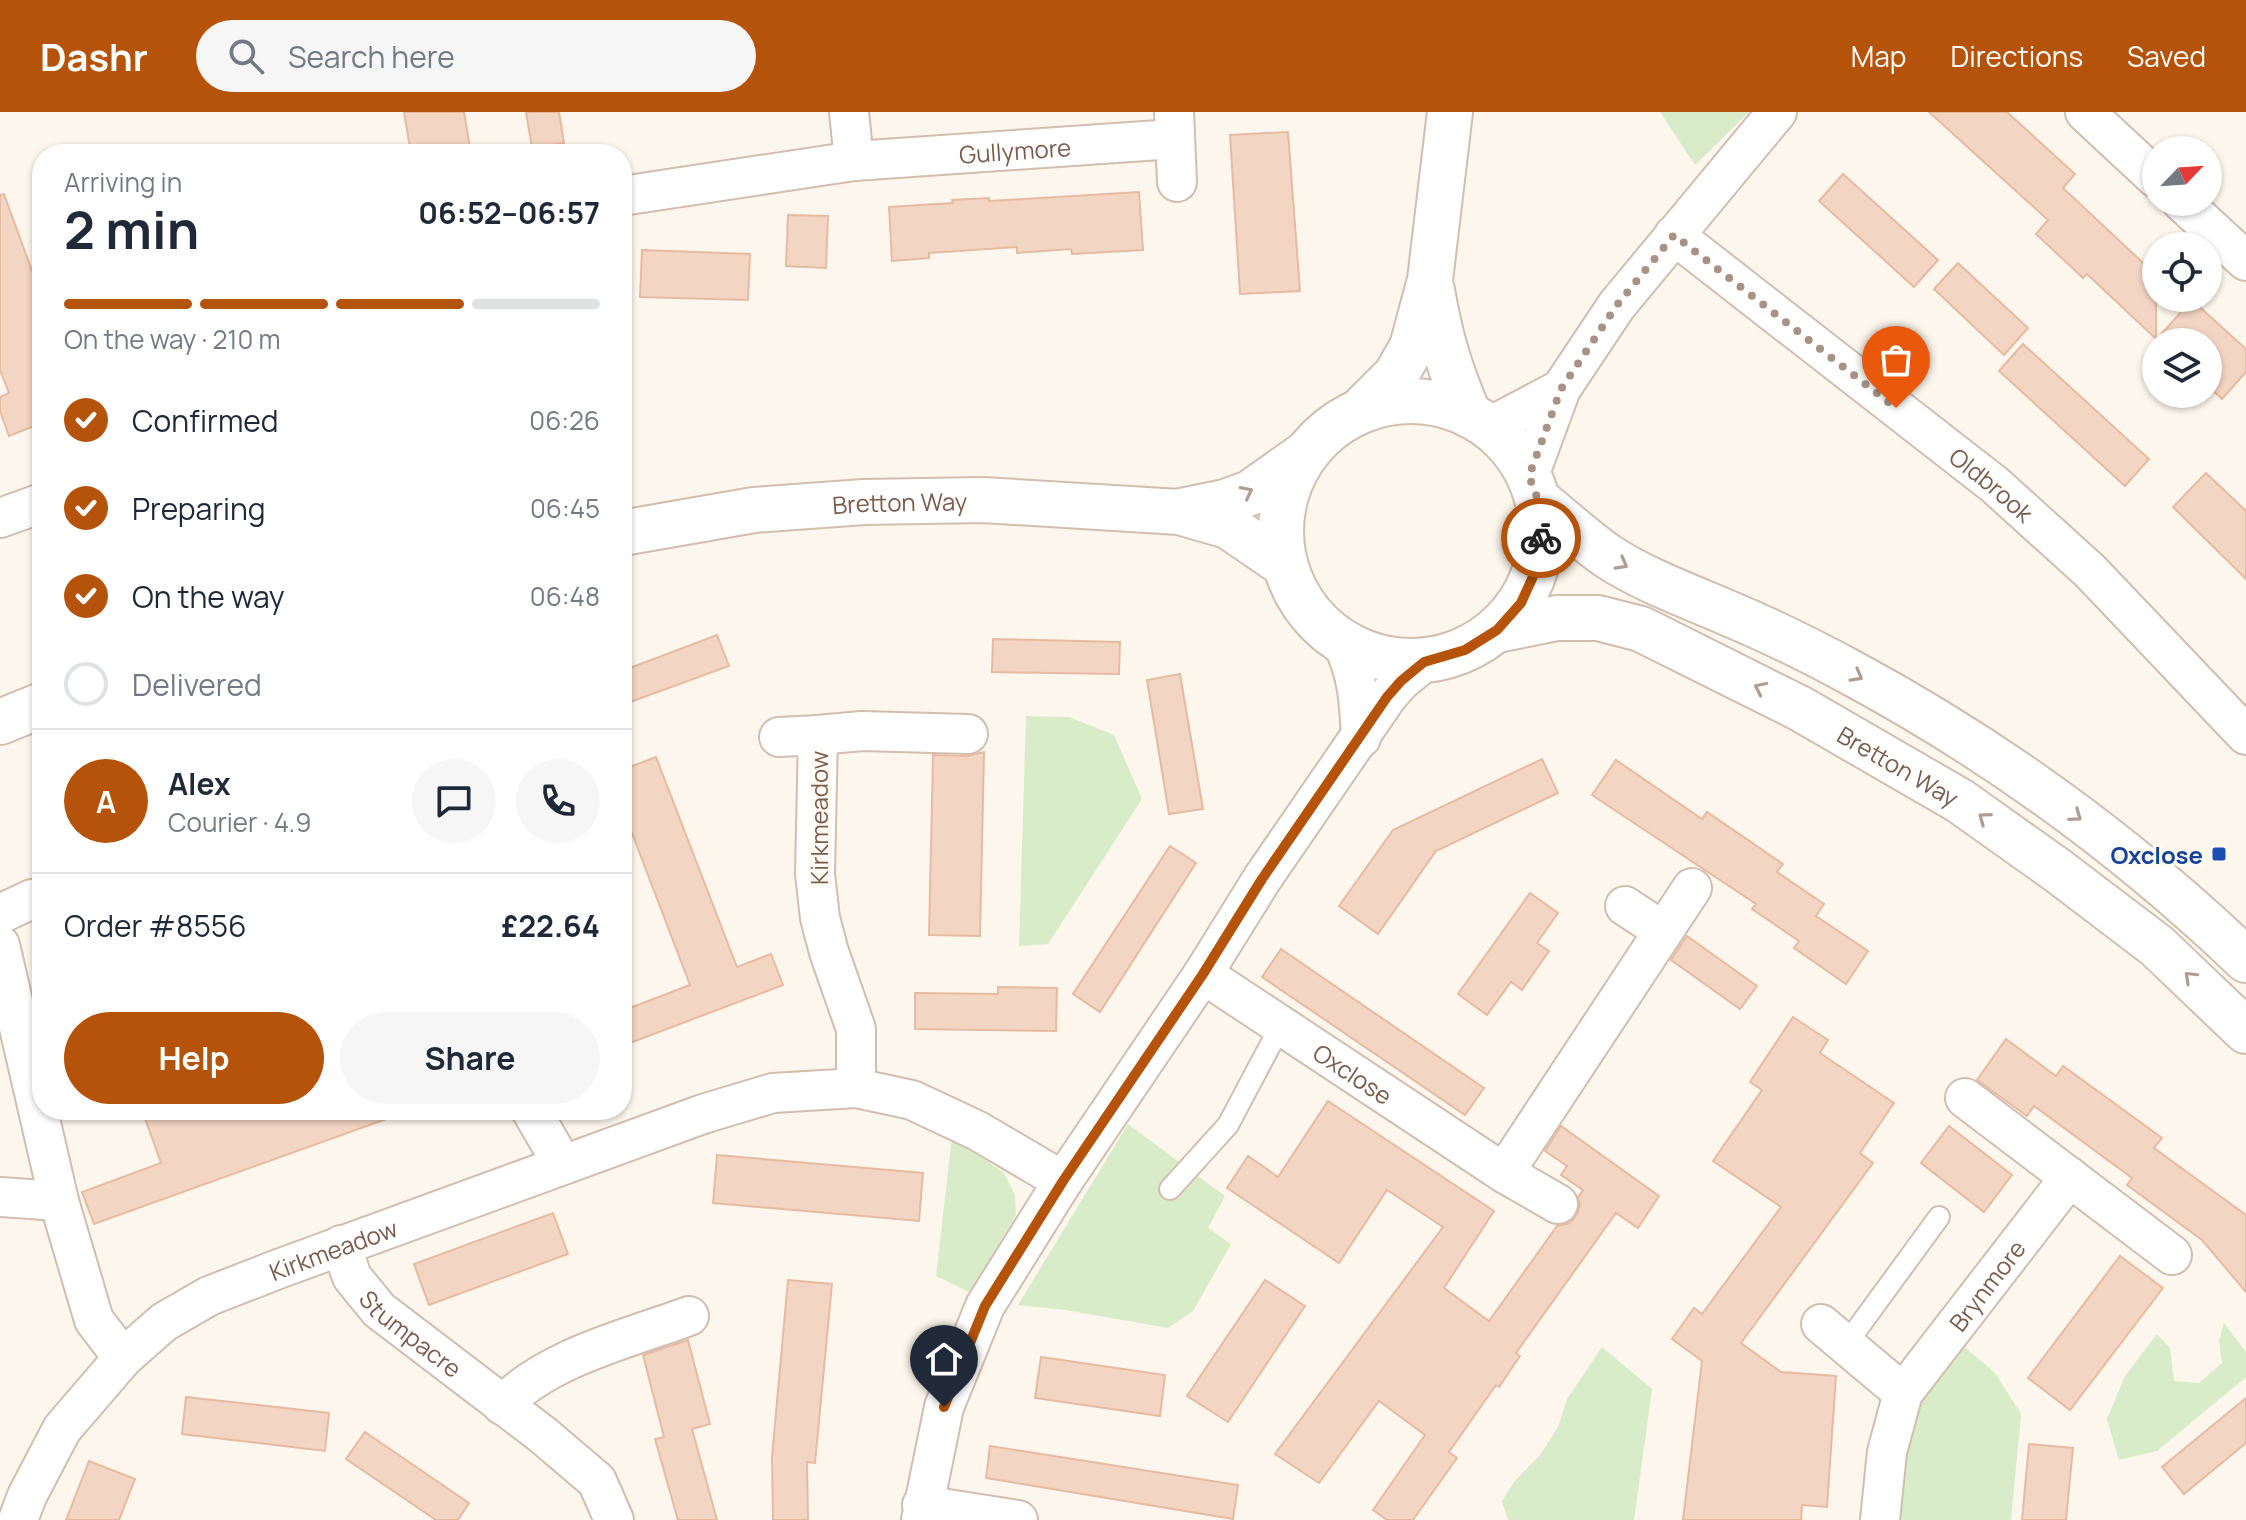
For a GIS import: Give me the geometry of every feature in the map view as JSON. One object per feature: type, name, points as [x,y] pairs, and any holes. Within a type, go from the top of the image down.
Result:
[{"type":"street","points":[[849,112],[854,161]]},
{"type":"street","points":[[1360,411],[1396,375],[1412,347],[1430,280],[1450,112]]},
{"type":"street","points":[[1534,488],[1561,389],[1617,305],[1777,112]]},
{"type":"street","points":[[2085,112],[2142,165]]},
{"type":"street","name":"Gullymore","points":[[632,194],[854,161],[1174,126],[1177,182]]},
{"type":"street","points":[[2197,216],[2246,261]]},
{"type":"street","name":"Oldbrook","points":[[1674,235],[1995,485],[2090,571],[2246,735]]},
{"type":"street","points":[[1430,280],[1445,354],[1479,421]]},
{"type":"street","points":[[1479,421],[1561,389]]},
{"type":"street","points":[[1417,401],[1447,406],[1479,421],[1516,454],[1534,488],[1542,536],[1536,570],[1521,603],[1497,630],[1465,650],[1424,662],[1381,659],[1342,642],[1310,613],[1297,595],[1285,565],[1281,526],[1288,487],[1307,453],[1331,428],[1360,411],[1388,403],[1417,401]]},
{"type":"street","name":"Bretton Way","points":[[1179,512],[1250,493],[1307,453]]},
{"type":"street","points":[[1534,488],[1609,557],[1651,580],[1751,623],[1835,665],[1946,726],[2094,829],[2199,915],[2246,960]]},
{"type":"street","name":"Bretton Way","points":[[632,531],[754,510],[864,502],[983,500],[1179,512],[1228,526],[1285,565]]},
{"type":"street","points":[[0,518],[32,507]]},
{"type":"street","name":"Bretton Way","points":[[1497,630],[1557,618],[1598,618],[1626,625],[1641,629],[1801,709],[1960,801],[2057,870],[2157,946],[2246,1031]]},
{"type":"street","points":[[1342,642],[1359,688],[1361,738]]},
{"type":"street","points":[[1018,1520],[922,1512],[944,1407],[985,1306],[1063,1181],[1203,974],[1262,879],[1387,697],[1424,662]]},
{"type":"street","points":[[0,722],[32,709]]},
{"type":"street","name":"Kirkmeadow","points":[[779,737],[862,731],[968,734]]},
{"type":"street","name":"Kirkmeadow","points":[[818,735],[815,874],[820,918],[856,1029],[856,1088]]},
{"type":"street","points":[[1504,1173],[1692,888]]},
{"type":"street","points":[[1625,906],[1663,931]]},
{"type":"street","points":[[0,945],[32,1084]]},
{"type":"street","name":"Oxclose","points":[[1203,974],[1504,1173],[1558,1204]]},
{"type":"street","name":"Kirkmeadow","points":[[18,1520],[62,1429],[123,1358],[164,1322],[209,1296],[341,1245],[703,1114],[773,1093],[856,1088],[912,1100],[978,1131],[1063,1181]]},
{"type":"street","points":[[1965,1098],[2172,1255]]},
{"type":"street","points":[[40,1120],[59,1201],[94,1320],[123,1358]]},
{"type":"street","points":[[537,1120],[553,1148],[559,1166]]},
{"type":"street","name":"Brynmore","points":[[1880,1520],[1887,1452],[1903,1393],[2070,1177]]},
{"type":"street","points":[[0,1197],[59,1201]]},
{"type":"street","name":"Stumpacre","points":[[341,1245],[352,1277],[379,1310],[597,1481],[614,1520]]},
{"type":"street","points":[[502,1405],[521,1386],[556,1365],[689,1316]]},
{"type":"street","points":[[1834,1334],[1903,1393]]},
{"type":"lane","points":[[1170,1189],[1228,1125],[1281,1025]]},
{"type":"lane","points":[[1834,1334],[1939,1217]]},
{"type":"green space","points":[[1660,112],[1749,112],[1695,165]]},
{"type":"green space","points":[[1026,716],[1069,717],[1114,735],[1142,799],[1048,944],[1019,946]]},
{"type":"green space","points":[[1128,1124],[1225,1196],[1208,1228],[1231,1244],[1193,1311],[1168,1328],[1018,1305]]},
{"type":"green space","points":[[952,1137],[1004,1173],[1015,1195],[1016,1215],[971,1293],[936,1276]]},
{"type":"green space","points":[[2224,1323],[2246,1352],[2246,1377],[2157,1451],[2119,1460],[2107,1419],[2125,1376],[2157,1334],[2170,1348],[2174,1381],[2199,1383],[2222,1363],[2219,1340]]},
{"type":"green space","points":[[1960,1343],[1995,1373],[2021,1414],[2011,1520],[1900,1520],[1909,1405]]},
{"type":"green space","points":[[1602,1347],[1652,1389],[1634,1520],[1508,1520],[1502,1501],[1514,1482],[1540,1455],[1558,1427],[1567,1399]]},
{"type":"building","points":[[404,112],[464,112],[469,144],[409,144]]},
{"type":"building","points":[[526,112],[559,112],[564,143],[531,144]]},
{"type":"building","points":[[1929,112],[2007,112],[2075,174],[2063,188],[2142,262],[2142,312],[2156,312],[2156,328],[2144,328],[2087,274],[2083,278],[2036,234],[2048,220]]},
{"type":"building","points":[[1288,132],[1300,291],[1240,294],[1230,135]]},
{"type":"building","points":[[1843,174],[1938,260],[1914,287],[1819,201]]},
{"type":"building","points":[[1139,192],[1143,250],[1072,254],[1071,249],[1017,253],[1017,247],[929,253],[929,258],[892,261],[889,207],[953,203],[952,200],[989,198],[989,201]]},
{"type":"building","points":[[4,194],[32,271],[32,427],[9,436],[0,411],[0,397],[9,393],[0,370],[0,195]]},
{"type":"building","points":[[788,215],[828,216],[826,268],[786,266]]},
{"type":"building","points":[[642,250],[750,254],[748,300],[640,297]]},
{"type":"building","points":[[1958,263],[2028,328],[2004,355],[1934,289]]},
{"type":"building","points":[[2181,312],[2205,312],[2246,349],[2246,372],[2222,399],[2222,328],[2167,328]]},
{"type":"building","points":[[2023,344],[2149,459],[2125,486],[1999,371]]},
{"type":"building","points":[[2206,473],[2246,511],[2246,579],[2173,507]]},
{"type":"building","points":[[717,635],[729,666],[632,701],[632,667]]},
{"type":"building","points":[[993,639],[1120,642],[1119,674],[992,672]]},
{"type":"building","points":[[1180,674],[1203,809],[1169,814],[1147,680]]},
{"type":"building","points":[[984,752],[980,936],[929,935],[933,755],[967,756]]},
{"type":"building","points":[[656,757],[737,967],[771,954],[783,985],[632,1042],[632,1007],[690,985],[632,833],[632,766]]},
{"type":"building","points":[[1542,759],[1558,793],[1436,851],[1378,934],[1339,906],[1393,830]]},
{"type":"building","points":[[1616,760],[1702,819],[1707,812],[1783,864],[1777,872],[1824,904],[1816,916],[1868,951],[1846,984],[1794,948],[1799,941],[1752,909],[1756,904],[1592,795]]},
{"type":"building","points":[[1170,846],[1196,863],[1100,1012],[1073,994]]},
{"type":"building","points":[[1530,893],[1558,913],[1537,943],[1549,951],[1522,990],[1511,982],[1487,1015],[1458,994]]},
{"type":"building","points":[[1687,936],[1757,986],[1740,1009],[1671,960]]},
{"type":"building","points":[[1281,949],[1484,1088],[1465,1115],[1262,977]]},
{"type":"building","points":[[998,987],[1057,988],[1056,1031],[915,1029],[915,993],[998,994]]},
{"type":"building","points":[[1793,1017],[1828,1040],[1820,1053],[1894,1103],[1860,1153],[1873,1163],[1741,1343],[1781,1372],[1836,1376],[1827,1507],[1802,1505],[1801,1520],[1683,1520],[1702,1361],[1672,1339],[1694,1308],[1702,1314],[1781,1207],[1713,1161],[1762,1090],[1750,1082]]},
{"type":"building","points":[[2006,1039],[2056,1076],[2063,1066],[2162,1138],[2154,1148],[2246,1215],[2246,1292],[2202,1240],[2127,1185],[2132,1178],[2034,1106],[2027,1116],[1977,1080]]},
{"type":"building","points":[[1328,1101],[1494,1211],[1444,1288],[1489,1321],[1557,1226],[1570,1223],[1577,1214],[1580,1205],[1578,1197],[1583,1190],[1561,1175],[1567,1166],[1545,1151],[1561,1126],[1659,1196],[1638,1228],[1616,1213],[1516,1353],[1520,1356],[1499,1387],[1496,1385],[1449,1452],[1457,1458],[1413,1520],[1387,1520],[1373,1510],[1425,1435],[1379,1401],[1319,1483],[1275,1454],[1443,1227],[1387,1190],[1339,1263],[1227,1188],[1248,1156],[1278,1177]]},
{"type":"building","points":[[146,1120],[383,1120],[94,1224],[82,1192],[161,1163]]},
{"type":"building","points":[[1949,1126],[2012,1175],[1984,1212],[1921,1163]]},
{"type":"building","points":[[717,1155],[923,1173],[919,1221],[713,1203]]},
{"type":"building","points":[[553,1213],[568,1254],[429,1305],[414,1264]]},
{"type":"building","points":[[2120,1256],[2163,1288],[2070,1410],[2028,1378]]},
{"type":"building","points":[[788,1280],[832,1284],[815,1463],[807,1462],[808,1520],[773,1520],[772,1457]]},
{"type":"building","points":[[1265,1280],[1305,1306],[1228,1422],[1187,1396]]},
{"type":"building","points":[[688,1340],[710,1424],[692,1429],[717,1520],[678,1520],[655,1439],[664,1437],[643,1355]]},
{"type":"building","points":[[1041,1357],[1165,1375],[1160,1416],[1035,1398]]},
{"type":"building","points":[[186,1397],[329,1413],[325,1451],[182,1434]]},
{"type":"building","points":[[2246,1398],[2246,1443],[2184,1494],[2162,1467]]},
{"type":"building","points":[[365,1432],[469,1503],[458,1520],[436,1520],[346,1459]]},
{"type":"building","points":[[2029,1444],[2073,1448],[2066,1520],[2022,1520]]},
{"type":"building","points":[[990,1446],[1238,1485],[1233,1519],[986,1478]]},
{"type":"building","points":[[89,1461],[135,1479],[119,1520],[66,1520]]},
{"type":"way so far","points":[[1541,538],[1538,500],[1529,476],[1561,389],[1617,305],[1674,235],[1896,408]]},
{"type":"place","name":"Oxclose","points":[[2219,854]]},
{"type":"route","points":[[944,1407],[985,1306],[1063,1181],[1203,974],[1262,879],[1387,697],[1424,662],[1465,650],[1497,630],[1521,603],[1536,570],[1541,538]]}]
